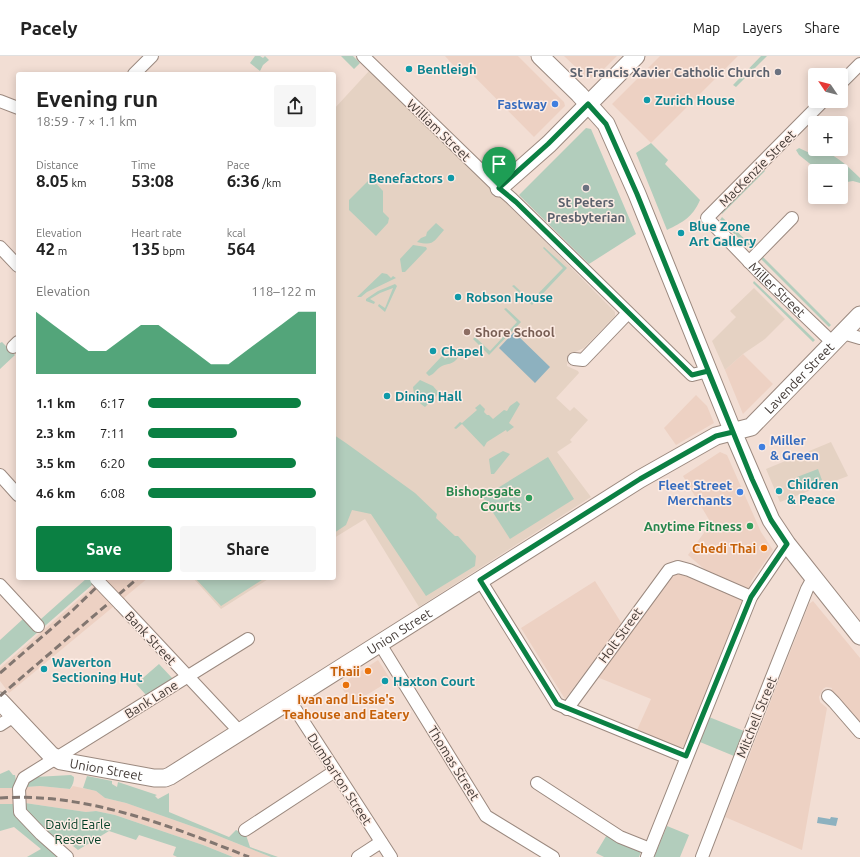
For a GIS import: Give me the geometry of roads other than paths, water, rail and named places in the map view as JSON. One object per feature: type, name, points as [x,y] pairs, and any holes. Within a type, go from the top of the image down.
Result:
[{"type":"street","points":[[136,72],[152,56]]},
{"type":"street","name":"William Street","points":[[363,56],[499,188],[516,202],[692,375],[708,371]]},
{"type":"street","points":[[540,56],[604,120],[619,151],[733,432],[771,520],[813,578],[860,636]]},
{"type":"street","points":[[499,188],[548,144],[636,56]]},
{"type":"street","points":[[848,76],[860,64]]},
{"type":"street","points":[[0,101],[16,107]]},
{"type":"street","name":"MacKenzie Street","points":[[707,218],[816,108]]},
{"type":"street","name":"Miller Street","points":[[707,218],[749,262],[838,338]]},
{"type":"street","points":[[749,262],[792,218]]},
{"type":"street","points":[[0,247],[16,264]]},
{"type":"street","points":[[574,359],[583,360],[628,313]]},
{"type":"street","name":"Lavender Street","points":[[733,432],[751,427],[860,315]]},
{"type":"street","points":[[838,338],[860,338]]},
{"type":"street","name":"Union Street","points":[[55,758],[68,763],[154,778],[165,778],[180,771],[646,475],[716,436],[733,432]]},
{"type":"street","points":[[0,475],[16,493]]},
{"type":"street","points":[[538,783],[620,837],[649,853],[686,756],[751,597],[787,544]]},
{"type":"street","name":"Holt Street","points":[[567,709],[669,570],[678,567],[689,570],[751,597]]},
{"type":"street","name":"Mitchell Street","points":[[702,857],[747,738],[807,589],[813,578]]},
{"type":"street","name":"Bank Street","points":[[98,580],[240,732]]},
{"type":"street","points":[[480,580],[557,704],[686,756]]},
{"type":"street","points":[[0,585],[38,626]]},
{"type":"street","name":"Bank Lane","points":[[67,857],[22,815],[19,809],[19,789],[24,778],[248,639]]},
{"type":"street","name":"Thomas Street","points":[[380,644],[486,816],[553,857]]},
{"type":"street","points":[[828,696],[860,732]]},
{"type":"street","points":[[0,701],[7,721],[55,758]]},
{"type":"street","name":"Dumbarton Street","points":[[290,701],[391,857]]},
{"type":"street","points":[[245,830],[335,771]]},
{"type":"street","points":[[358,857],[381,842]]},
{"type":"water","points":[[514,332],[550,367],[535,383],[499,348]]},
{"type":"water","points":[[818,817],[830,819],[831,817],[838,818],[836,826],[817,823]]},
{"type":"railway","points":[[0,673],[73,610],[104,580]]},
{"type":"railway","points":[[0,696],[136,580]]},
{"type":"railway","points":[[0,798],[64,800],[96,806],[158,823],[249,857]]},
{"type":"place","name":"Bentleigh","points":[[409,69]]},
{"type":"place","name":"St Francis Xavier Catholic Church","points":[[778,72]]},
{"type":"place","name":"Zurich House","points":[[647,100]]},
{"type":"place","name":"Fastway","points":[[555,104]]},
{"type":"place","name":"Benefactors","points":[[451,178]]},
{"type":"place","name":"St Peters Presbyterian","points":[[586,188]]},
{"type":"place","name":"Blue Zone Art Gallery","points":[[681,233]]},
{"type":"place","name":"Robson House","points":[[458,297]]},
{"type":"place","name":"Shore School","points":[[467,332]]},
{"type":"place","name":"Chapel","points":[[433,351]]},
{"type":"place","name":"Dining Hall","points":[[387,396]]},
{"type":"place","name":"Miller & Green","points":[[762,447]]},
{"type":"place","name":"Children & Peace","points":[[779,491]]},
{"type":"place","name":"Fleet Street Merchants","points":[[740,492]]},
{"type":"place","name":"Bishopsgate Courts","points":[[529,498]]},
{"type":"place","name":"Anytime Fitness","points":[[750,526]]},
{"type":"place","name":"Chedi Thai","points":[[764,548]]},
{"type":"place","name":"Waverton Sectioning Hut","points":[[44,669]]},
{"type":"place","name":"Thaii","points":[[368,671]]},
{"type":"place","name":"Haxton Court","points":[[385,681]]},
{"type":"place","name":"Ivan and Lissie's Teahouse and Eatery","points":[[346,685]]},
{"type":"park label","name":"David Earle Reserve","points":[[78,832]]}]
